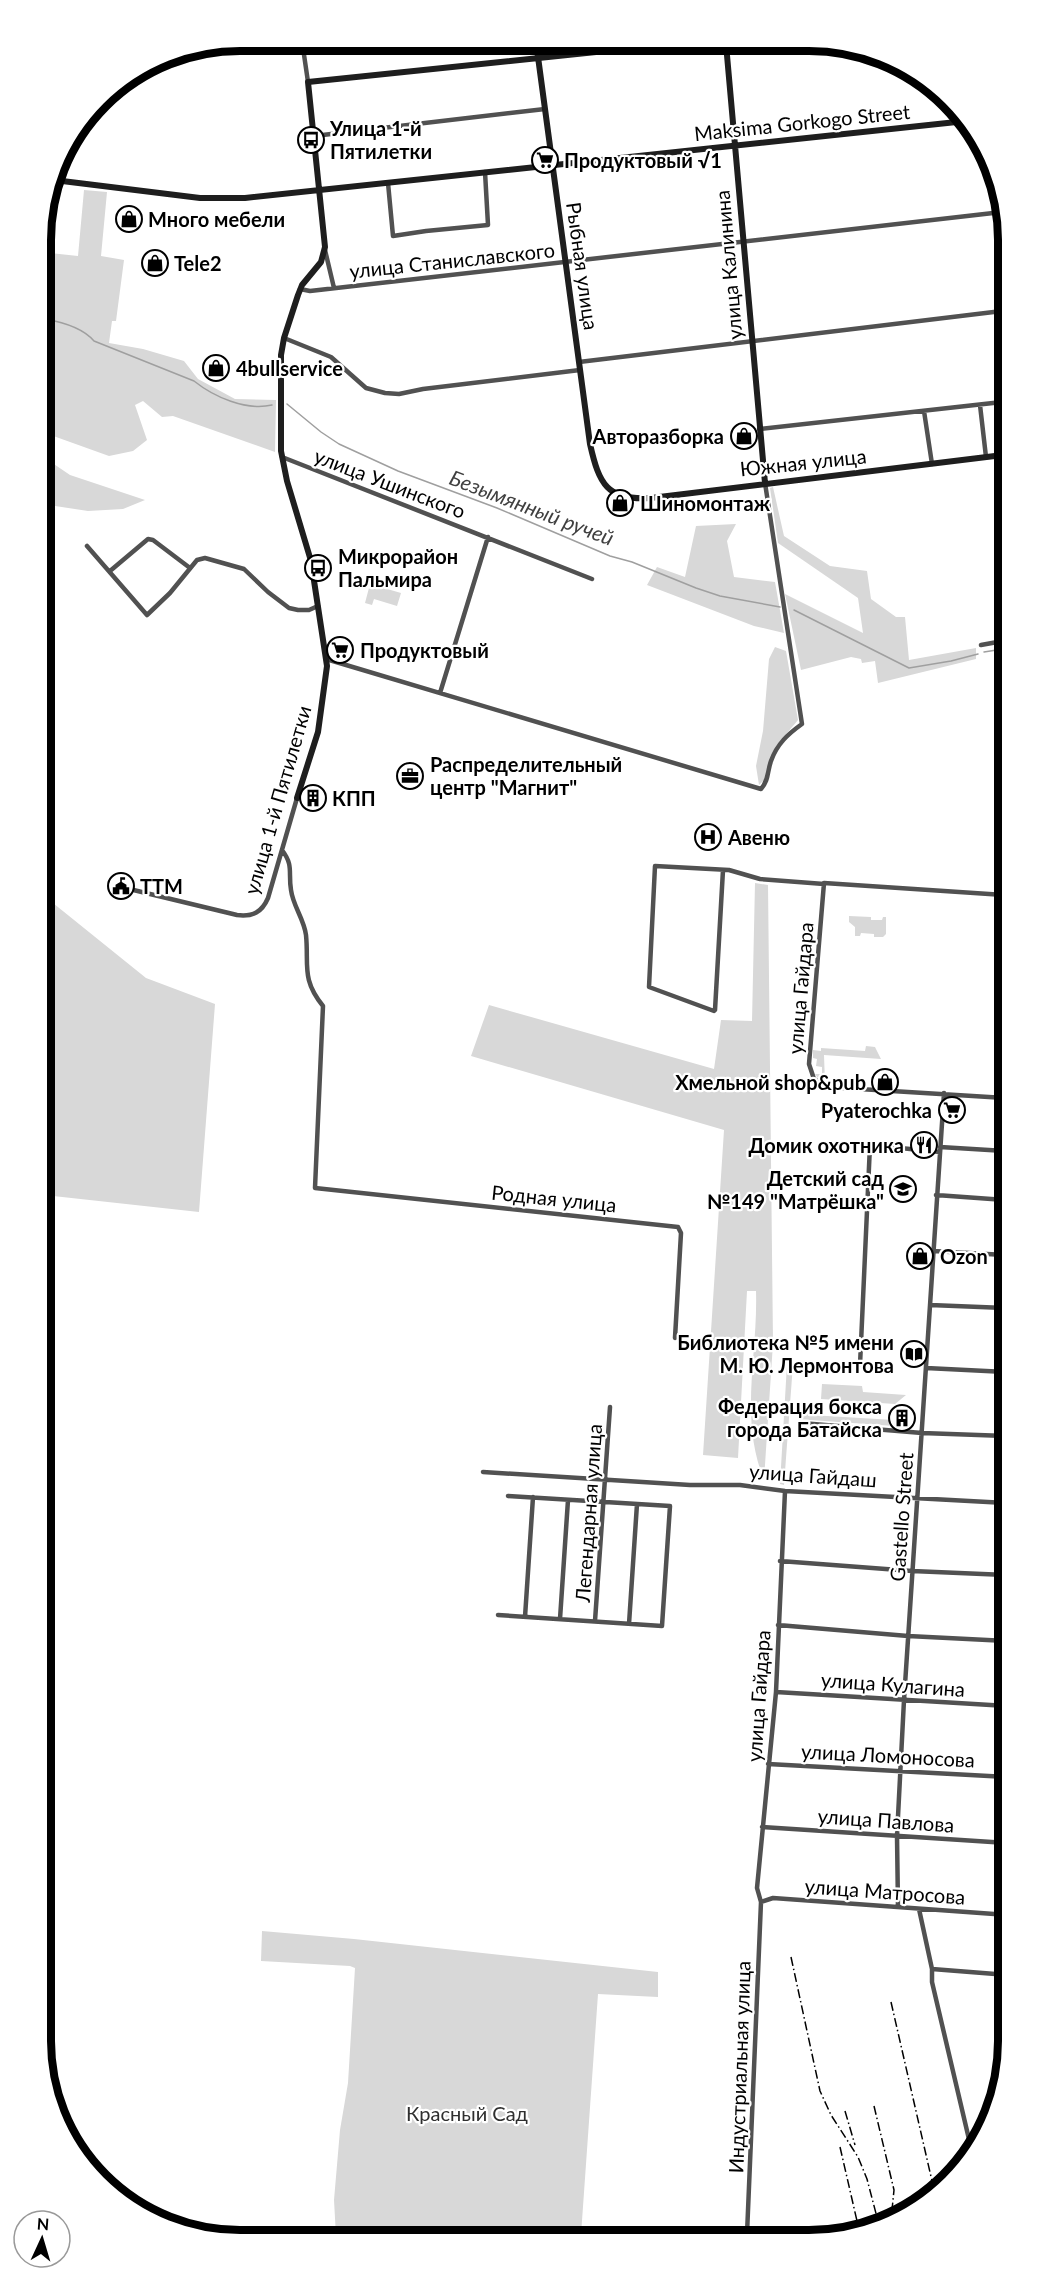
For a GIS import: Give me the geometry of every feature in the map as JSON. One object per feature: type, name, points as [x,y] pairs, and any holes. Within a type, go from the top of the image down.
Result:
[{"type":"street","points":[[303,51],[325,247],[334,288]]},
{"type":"street","name":"Рыбная улица","points":[[537,51],[593,458],[603,482],[609,489]]},
{"type":"street","points":[[308,82],[605,51]]},
{"type":"street","name":"улица Калинина","points":[[727,51],[765,483]]},
{"type":"street","points":[[314,136],[545,109]]},
{"type":"street","name":"Maksima Gorkogo Street","points":[[61,181],[219,199],[319,191],[956,122]]},
{"type":"street","points":[[388,183],[393,236],[488,225],[485,172]]},
{"type":"street","name":"улица Станиславского","points":[[300,289],[310,291],[566,263],[995,213]]},
{"type":"street","name":"улица 1-й Пятилетки","points":[[121,887],[246,916],[260,912],[264,907],[318,732],[326,682],[326,658],[308,548],[282,457],[280,408],[284,338],[300,289],[321,262],[325,247]]},
{"type":"street","points":[[579,362],[998,311]]},
{"type":"street","points":[[284,338],[331,357],[366,388],[385,393],[399,394],[423,389],[580,370]]},
{"type":"street","points":[[759,429],[998,403]]},
{"type":"street","points":[[980,405],[986,457]]},
{"type":"street","points":[[924,411],[932,464]]},
{"type":"street","name":"Южная улица","points":[[609,489],[622,497],[637,499],[998,456]]},
{"type":"street","name":"улица Ушинского","points":[[282,457],[592,579]]},
{"type":"street","points":[[326,658],[761,789],[767,782],[770,762],[779,743],[802,724],[765,483]]},
{"type":"street","points":[[440,693],[488,537]]},
{"type":"street","points":[[110,572],[148,539],[153,540],[190,568]]},
{"type":"street","points":[[87,546],[147,615],[170,593],[197,560],[205,558],[244,568],[268,592],[290,608],[309,610],[318,606]]},
{"type":"street","points":[[981,645],[998,642]]},
{"type":"street","name":"Родная улица","points":[[282,850],[291,863],[290,887],[306,933],[308,980],[315,996],[323,1006],[315,1188],[678,1227],[681,1233],[675,1338]]},
{"type":"street","points":[[723,870],[716,1010],[714,1011],[649,987],[655,866],[723,870],[758,879],[998,895]]},
{"type":"street","name":"улица Гайдара","points":[[824,883],[809,1064],[814,1079],[827,1087],[944,1093]]},
{"type":"street","points":[[944,1093],[998,1097]]},
{"type":"street","name":"Gastello Street","points":[[898,1908],[897,1836],[904,1700],[944,1093]]},
{"type":"street","points":[[860,1365],[870,1145],[998,1151]]},
{"type":"street","points":[[936,1196],[998,1200]]},
{"type":"street","points":[[933,1251],[998,1255]]},
{"type":"street","points":[[930,1305],[998,1308]]},
{"type":"street","points":[[926,1368],[998,1372]]},
{"type":"street","name":"Легендарная улица","points":[[595,1621],[610,1407]]},
{"type":"street","points":[[801,1423],[998,1436]]},
{"type":"street","name":"улица Гайдаш","points":[[483,1472],[690,1485],[740,1485],[784,1491],[998,1503]]},
{"type":"street","name":"улица Гайдара","points":[[761,1902],[757,1888],[776,1692],[784,1491]]},
{"type":"street","points":[[498,1615],[662,1626],[670,1506],[508,1496]]},
{"type":"street","points":[[525,1617],[533,1497]]},
{"type":"street","points":[[560,1619],[568,1500]]},
{"type":"street","points":[[629,1624],[637,1504]]},
{"type":"street","points":[[780,1561],[998,1575]]},
{"type":"street","points":[[778,1625],[908,1636],[998,1641]]},
{"type":"street","name":"улица Кулагина","points":[[776,1692],[998,1705]]},
{"type":"street","name":"улица Ломоносова","points":[[768,1764],[998,1776]]},
{"type":"street","name":"улица Павлова","points":[[762,1827],[998,1842]]},
{"type":"street","name":"улица Матросова","points":[[761,1902],[773,1898],[998,1914]]},
{"type":"street","name":"Индустриальная улица","points":[[747,2230],[761,1902]]},
{"type":"street","points":[[919,1909],[932,1969],[932,1982],[969,2141]]},
{"type":"street","points":[[932,1969],[998,1974]]},
{"type":"green space","points":[[84,190],[107,192],[101,256],[124,260],[116,321],[112,321],[109,343],[143,349],[184,361],[198,379],[235,399],[276,400],[275,452],[173,416],[162,417],[143,401],[135,405],[147,440],[133,451],[109,456],[51,435],[51,253],[78,256]]},
{"type":"green space","points":[[51,462],[70,475],[145,500],[123,509],[88,511],[51,505]]},
{"type":"green space","points":[[773,487],[784,536],[830,566],[867,571],[871,599],[896,617],[905,617],[909,660],[976,648],[976,659],[878,683],[875,661],[862,663],[861,659],[851,657],[801,670],[785,594],[863,633],[858,598],[778,543],[770,488]]},
{"type":"green space","points":[[736,524],[727,541],[734,577],[775,582],[784,633],[754,626],[647,585],[657,567],[685,577],[696,526]]},
{"type":"green space","points":[[370,584],[401,593],[397,606],[374,599],[372,605],[365,603]]},
{"type":"green space","points":[[775,647],[786,651],[798,720],[777,745],[764,780],[759,785],[756,766],[763,731],[769,659]]},
{"type":"green space","points":[[755,883],[768,885],[773,1343],[764,1480],[752,1433],[751,1410],[756,1291],[747,1291],[738,1458],[703,1455],[724,1130],[471,1056],[489,1005],[714,1069],[721,1020],[752,1021]]},
{"type":"green space","points":[[51,901],[146,978],[215,1004],[199,1212],[51,1196]]},
{"type":"green space","points":[[849,916],[871,917],[871,920],[882,920],[886,917],[886,934],[883,937],[861,933],[860,936],[855,936],[855,927],[849,922]]},
{"type":"green space","points":[[866,1046],[875,1047],[881,1059],[824,1055],[825,1083],[820,1081],[815,1074],[822,1074],[822,1067],[816,1066],[817,1059],[813,1058],[813,1050],[821,1051],[821,1048],[865,1051]]},
{"type":"green space","points":[[787,1364],[793,1364],[784,1485],[780,1484]]},
{"type":"green space","points":[[822,1384],[862,1386],[863,1392],[906,1395],[895,1404],[821,1399]]},
{"type":"green space","points":[[798,1402],[810,1403],[810,1415],[894,1420],[894,1426],[797,1419]]},
{"type":"green space","name":"Красный Сад","points":[[262,1931],[658,1972],[658,1997],[598,1994],[581,2230],[336,2230],[334,2200],[340,2130],[348,2083],[355,1968],[261,1961]]},
{"type":"waterway","points":[[51,320],[78,329],[94,341],[194,381],[231,401],[252,406],[272,405]]},
{"type":"waterway","name":"Безымянный ручей","points":[[287,404],[339,444],[398,471],[696,588],[720,596],[780,607]]},
{"type":"waterway","name":"Безымянный ручей","points":[[794,610],[909,668],[978,654]]},
{"type":"waterway","points":[[984,652],[998,650]]},
{"type":"railway","points":[[791,1957],[820,2091],[831,2115],[858,2157],[867,2179],[877,2217]]},
{"type":"railway","points":[[891,2002],[933,2183]]},
{"type":"railway","points":[[874,2106],[894,2190],[892,2210]]},
{"type":"railway","points":[[845,2111],[855,2145]]},
{"type":"railway","points":[[840,2147],[858,2224]]},
{"type":"place","name":"Улица 1-й Пятилетки","points":[[311,140]]},
{"type":"place","name":"Продуктовый √1","points":[[545,160]]},
{"type":"place","name":"Много мебели","points":[[129,219]]},
{"type":"place","name":"Tele2","points":[[155,263]]},
{"type":"place","name":"4bullservice","points":[[216,368]]},
{"type":"place","name":"Авторазборка","points":[[744,436]]},
{"type":"place","name":"Шиномонтаж","points":[[620,503]]},
{"type":"place","name":"Микрорайон Пальмира","points":[[318,568]]},
{"type":"place","name":"Продуктовый","points":[[340,650]]},
{"type":"place","name":"Распределительный центр \"Магнит\"","points":[[410,776]]},
{"type":"place","name":"КПП","points":[[313,798]]},
{"type":"place","name":"Авеню","points":[[708,837]]},
{"type":"place","name":"ТТМ","points":[[121,886]]},
{"type":"place","name":"Хмельной shop&pub","points":[[885,1082]]},
{"type":"place","name":"Pyaterochka","points":[[952,1110]]},
{"type":"place","name":"Домик охотника","points":[[924,1145]]},
{"type":"place","name":"Детский сад №149 \"Матрёшка\"","points":[[903,1189]]},
{"type":"place","name":"Ozon","points":[[920,1256]]},
{"type":"place","name":"Библиотека №5 имени М. Ю. Лермонтова","points":[[914,1354]]},
{"type":"place","name":"Федерация бокса города Батайска","points":[[902,1418]]}]
